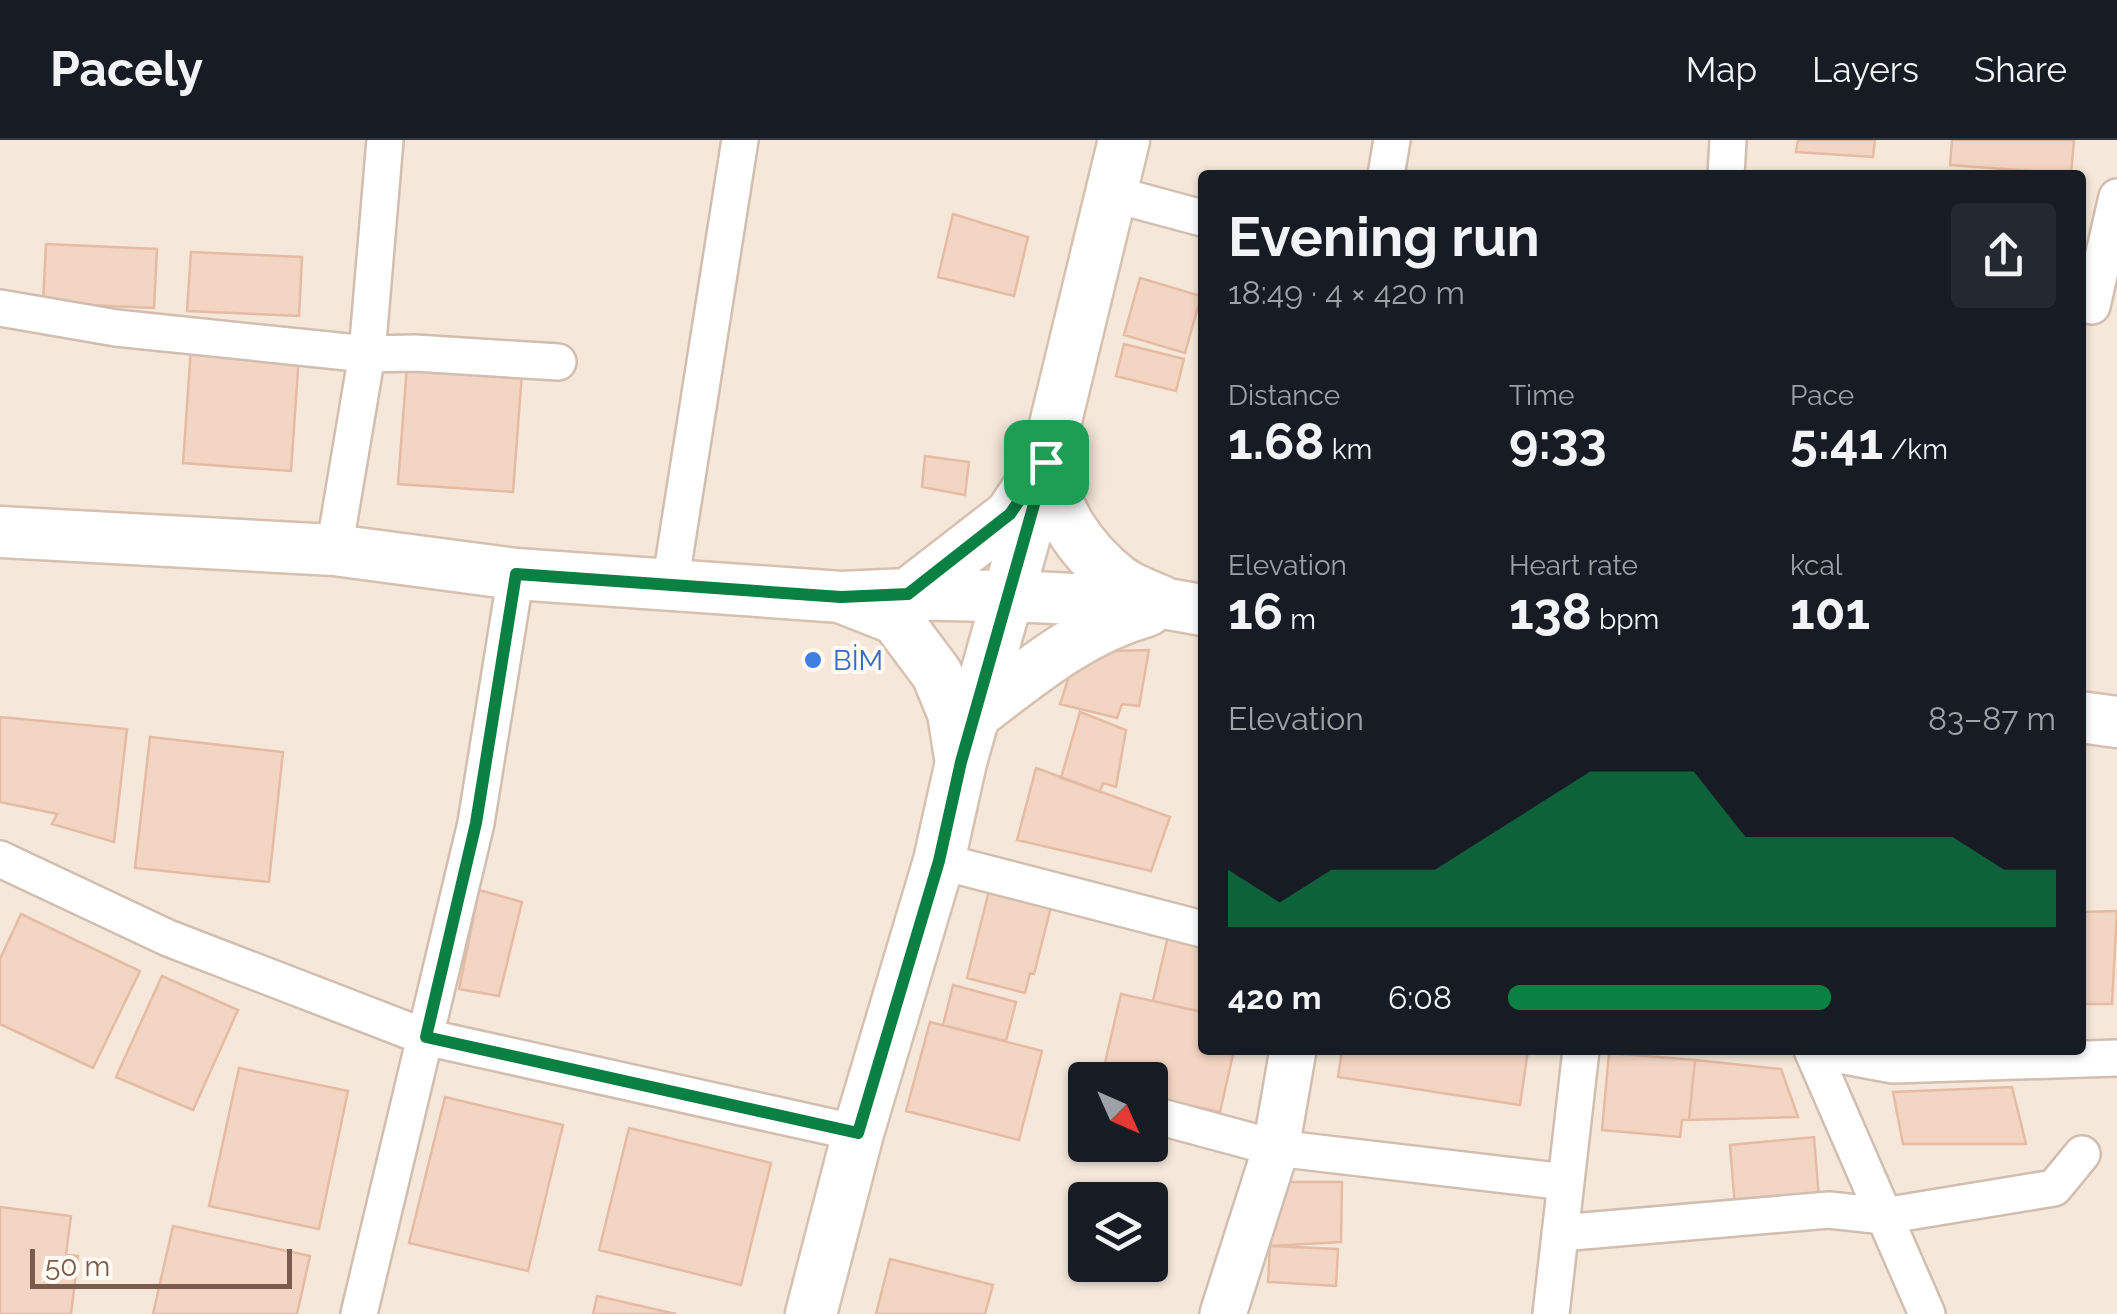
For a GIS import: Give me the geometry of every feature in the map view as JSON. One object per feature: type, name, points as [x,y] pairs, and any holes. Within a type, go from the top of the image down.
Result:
[{"type":"main road","points":[[812,1314],[858,1133],[939,861],[961,762],[1046,462],[1124,140]]},
{"type":"main road","points":[[908,594],[1010,514],[1046,462]]},
{"type":"main road","points":[[1046,462],[1052,496],[1066,524],[1120,582],[1186,607]]},
{"type":"main road","points":[[0,532],[334,550],[516,574],[841,597],[908,594],[1186,607]]},
{"type":"main road","points":[[841,597],[896,620],[937,674],[954,713],[961,762]]},
{"type":"main road","points":[[977,712],[1065,646],[1113,620],[1186,607]]},
{"type":"main road","points":[[2086,717],[2117,722]]},
{"type":"street","points":[[334,550],[366,354],[386,140]]},
{"type":"street","points":[[670,585],[740,140]]},
{"type":"street","points":[[1387,170],[1392,140]]},
{"type":"street","points":[[1726,170],[1728,140]]},
{"type":"street","points":[[1113,194],[1198,217]]},
{"type":"street","points":[[2096,307],[2117,197]]},
{"type":"street","points":[[0,308],[116,328],[366,354],[558,362]]},
{"type":"street","points":[[359,1314],[476,823],[516,574]]},
{"type":"street","points":[[0,859],[168,938],[426,1037],[858,1133]]},
{"type":"street","points":[[939,861],[1198,927]]},
{"type":"street","points":[[1223,1314],[1276,1148],[1291,1055]]},
{"type":"street","points":[[1551,1314],[1580,1055]]},
{"type":"street","points":[[1814,1055],[1927,1314]]},
{"type":"street","points":[[1841,1055],[1893,1064],[2117,1058]]},
{"type":"street","points":[[1168,1119],[1276,1148],[1566,1182]]},
{"type":"street","points":[[1560,1233],[1829,1210],[1884,1216],[2054,1188],[2082,1154]]},
{"type":"shaded area","points":[[0,140],[2117,140],[2117,1314],[0,1314]]},
{"type":"building","points":[[1798,140],[1875,140],[1873,157],[1796,152]]},
{"type":"building","points":[[1952,140],[2074,140],[2071,170],[1950,165]]},
{"type":"building","points":[[953,214],[1028,237],[1014,296],[938,277]]},
{"type":"building","points":[[46,244],[157,249],[154,308],[43,303]]},
{"type":"building","points":[[191,252],[302,257],[299,316],[187,311]]},
{"type":"building","points":[[1140,278],[1198,295],[1185,353],[1124,335]]},
{"type":"building","points":[[1124,344],[1184,359],[1176,391],[1116,376]]},
{"type":"building","points":[[191,348],[299,355],[291,471],[183,463]]},
{"type":"building","points":[[407,365],[522,373],[513,492],[398,484]]},
{"type":"building","points":[[925,456],[969,462],[965,495],[922,487]]},
{"type":"building","points":[[1149,650],[1139,706],[1122,704],[1117,718],[1060,704],[1077,652]]},
{"type":"building","points":[[1080,712],[1126,730],[1116,787],[1103,783],[1100,792],[1061,778]]},
{"type":"building","points":[[0,717],[127,729],[114,842],[52,824],[57,814],[0,802]]},
{"type":"building","points":[[150,737],[283,752],[269,882],[135,868]]},
{"type":"building","points":[[1036,768],[1170,817],[1151,871],[1017,840]]},
{"type":"building","points":[[991,883],[1053,899],[1034,974],[1030,973],[1025,993],[967,978]]},
{"type":"building","points":[[479,890],[522,902],[499,996],[459,989]]},
{"type":"building","points":[[2117,911],[2112,1004],[2086,1004],[2086,912]]},
{"type":"building","points":[[21,914],[140,971],[93,1068],[0,1024],[0,959]]},
{"type":"building","points":[[1168,936],[1198,943],[1198,1011],[1153,1001]]},
{"type":"building","points":[[162,976],[238,1010],[193,1110],[116,1077]]},
{"type":"building","points":[[953,985],[1016,1002],[1006,1041],[943,1025]]},
{"type":"building","points":[[1121,994],[1198,1011],[1198,1055],[1233,1055],[1220,1112],[1168,1101],[1168,1062],[1105,1062]]},
{"type":"building","points":[[930,1022],[1042,1051],[1019,1140],[906,1111]]},
{"type":"building","points":[[1341,1055],[1527,1055],[1520,1105],[1338,1077]]},
{"type":"building","points":[[1609,1055],[1695,1060],[1689,1120],[1682,1120],[1680,1137],[1602,1130]]},
{"type":"building","points":[[1695,1060],[1781,1069],[1798,1117],[1689,1120]]},
{"type":"building","points":[[239,1068],[348,1091],[319,1229],[209,1206]]},
{"type":"building","points":[[2012,1087],[2026,1144],[1903,1144],[1893,1092]]},
{"type":"building","points":[[445,1097],[563,1125],[528,1271],[409,1243]]},
{"type":"building","points":[[629,1128],[771,1163],[741,1285],[599,1250]]},
{"type":"building","points":[[1814,1137],[1819,1199],[1735,1207],[1730,1145]]},
{"type":"building","points":[[1270,1182],[1342,1182],[1341,1242],[1270,1246]]},
{"type":"building","points":[[0,1207],[71,1216],[66,1255],[78,1256],[71,1314],[0,1314]]},
{"type":"building","points":[[173,1226],[310,1256],[297,1314],[153,1314]]},
{"type":"building","points":[[1270,1246],[1338,1249],[1336,1286],[1268,1282]]},
{"type":"building","points":[[890,1259],[993,1285],[985,1314],[876,1314]]},
{"type":"building","points":[[597,1296],[676,1314],[593,1314]]},
{"type":"place","name":"BİM","points":[[813,660]]},
{"type":"route","points":[[1046,462],[961,762],[939,861],[858,1133],[426,1037],[476,823],[516,574],[841,597],[908,594],[1010,514],[1046,462]]}]
